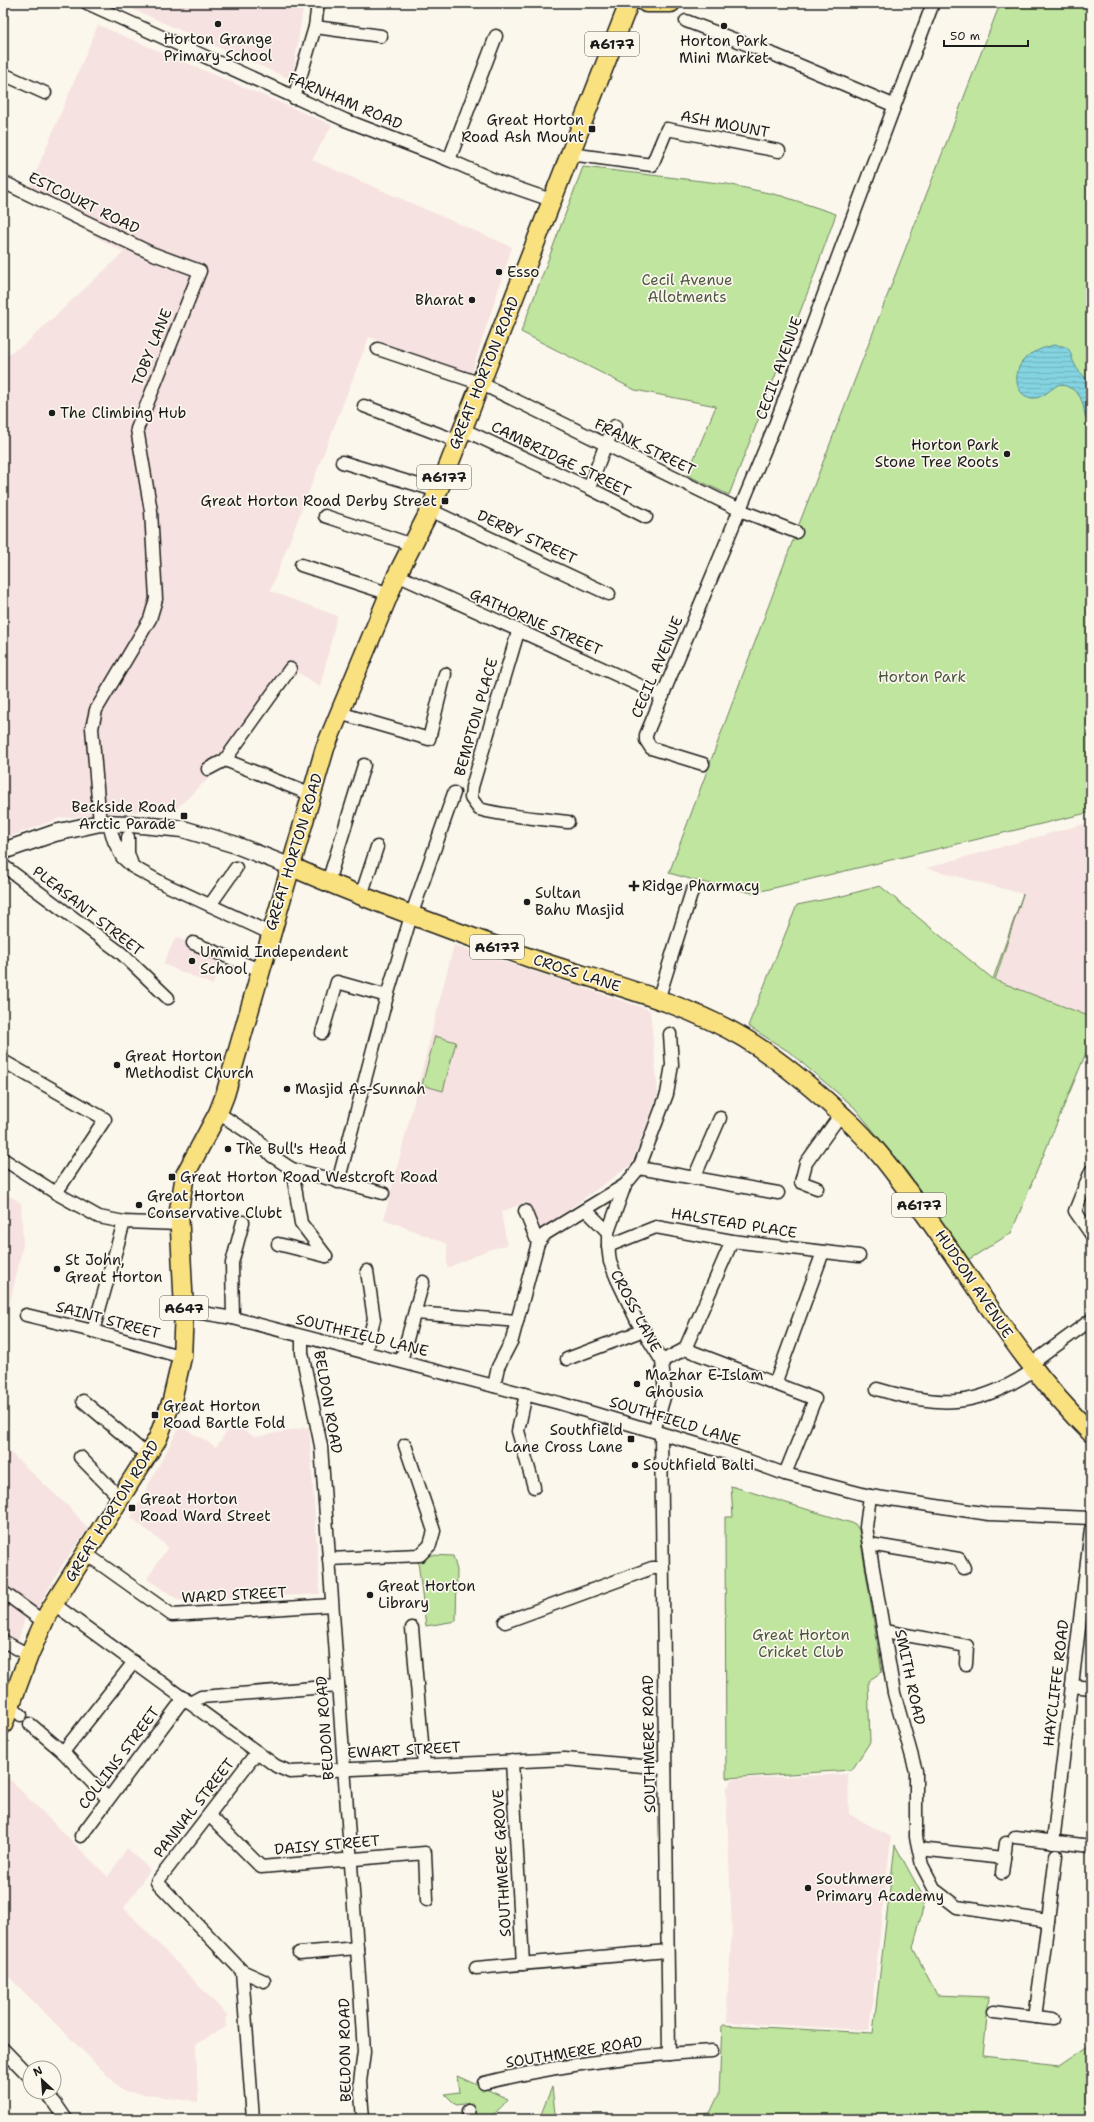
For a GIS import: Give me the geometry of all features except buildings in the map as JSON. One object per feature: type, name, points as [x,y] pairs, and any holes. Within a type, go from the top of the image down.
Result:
[{"type":"main road","name":"GREAT HORTON ROAD","points":[[9,1715],[29,1655],[44,1622],[85,1553],[148,1456],[163,1426],[172,1400],[182,1357],[184,1310],[179,1210],[186,1175],[218,1114],[244,1032],[270,933],[292,866],[325,748],[397,575],[430,510],[482,384],[551,200],[629,3]]},
{"type":"main road","points":[[648,3],[671,3]]},
{"type":"main road","name":"CROSS LANE","points":[[292,866],[411,916],[548,964],[658,1000],[705,1019]]},
{"type":"main road","name":"HUDSON AVENUE","points":[[705,1019],[742,1037],[786,1067],[841,1114],[886,1161],[938,1231],[1010,1338],[1058,1400],[1091,1433]]},
{"type":"street","name":"FARNHAM ROAD","points":[[87,3],[345,120],[449,160],[499,182],[551,200]]},
{"type":"street","points":[[294,98],[315,27],[318,3]]},
{"type":"street","name":"CECIL AVENUE","points":[[703,764],[651,748],[646,740],[775,425],[893,105],[933,3]]},
{"type":"street","points":[[686,21],[775,55],[893,105]]},
{"type":"street","points":[[315,27],[381,36]]},
{"type":"street","points":[[449,160],[496,36]]},
{"type":"street","points":[[3,74],[45,93]]},
{"type":"street","name":"ASH MOUNT","points":[[570,154],[652,165],[667,129],[779,151]]},
{"type":"street","name":"ESTCOURT ROAD","points":[[3,182],[151,253]]},
{"type":"street","name":"TOBY LANE","points":[[105,824],[92,728],[96,710],[150,619],[156,599],[150,510],[137,429],[200,271],[151,253]]},
{"type":"street","name":"FRANK STREET","points":[[378,349],[482,384],[605,446],[740,510],[796,532]]},
{"type":"street","name":"CAMBRIDGE STREET","points":[[364,406],[444,436],[460,436],[589,488],[646,518]]},
{"type":"street","points":[[589,488],[605,446],[615,426]]},
{"type":"street","points":[[342,462],[438,491]]},
{"type":"street","name":"DERBY STREET","points":[[430,510],[609,594]]},
{"type":"street","points":[[325,516],[413,545]]},
{"type":"street","points":[[301,565],[390,594]]},
{"type":"street","name":"GATHORNE STREET","points":[[397,575],[518,632],[663,696]]},
{"type":"street","name":"BEMPTON PLACE","points":[[518,632],[472,787],[471,798],[479,809],[503,816],[526,816],[568,822]]},
{"type":"street","points":[[208,769],[225,760],[290,669]]},
{"type":"street","points":[[339,713],[429,739],[445,674]]},
{"type":"street","points":[[225,760],[312,795]]},
{"type":"street","points":[[328,882],[364,765]]},
{"type":"street","points":[[338,1182],[387,996],[411,916],[454,793]]},
{"type":"street","points":[[4,862],[55,833],[105,824],[131,824],[183,829],[233,844],[292,866]]},
{"type":"street","points":[[105,824],[122,857],[133,867],[270,933]]},
{"type":"street","points":[[128,837],[128,853],[133,867]]},
{"type":"street","points":[[361,896],[376,847]]},
{"type":"street","name":"PLEASANT STREET","points":[[4,862],[121,953],[168,998]]},
{"type":"street","points":[[210,905],[236,868]]},
{"type":"street","points":[[658,1000],[692,891]]},
{"type":"street","points":[[193,943],[260,970]]},
{"type":"street","points":[[322,1033],[337,982],[387,996]]},
{"type":"street","name":"CROSS LANE","points":[[658,1432],[665,1394],[662,1361],[638,1321],[617,1279],[610,1262],[608,1232],[625,1185],[638,1168],[667,1094],[672,1065],[670,1034]]},
{"type":"street","points":[[3,1061],[105,1119],[56,1193]]},
{"type":"street","points":[[218,1114],[255,1137],[272,1156],[292,1169],[383,1193]]},
{"type":"street","points":[[817,1188],[801,1182],[806,1163],[841,1114]]},
{"type":"street","points":[[694,1178],[720,1118]]},
{"type":"street","points":[[3,1159],[56,1193],[99,1218],[124,1222],[179,1224]]},
{"type":"street","points":[[638,1168],[778,1193]]},
{"type":"street","points":[[278,1244],[326,1256],[301,1223],[292,1169]]},
{"type":"street","points":[[1091,1171],[1075,1211],[1091,1234]]},
{"type":"street","points":[[494,1386],[498,1367],[512,1340],[538,1243],[545,1234],[625,1185]]},
{"type":"street","points":[[586,1210],[608,1232]]},
{"type":"street","points":[[525,1211],[538,1243]]},
{"type":"street","points":[[93,1331],[124,1222]]},
{"type":"street","points":[[233,1318],[232,1263],[243,1222]]},
{"type":"street","name":"HALSTEAD PLACE","points":[[608,1246],[656,1227],[732,1241],[859,1256]]},
{"type":"street","points":[[662,1361],[685,1349],[732,1241]]},
{"type":"street","points":[[775,1384],[823,1252]]},
{"type":"street","points":[[365,1353],[374,1319],[367,1271]]},
{"type":"street","points":[[401,1361],[423,1282]]},
{"type":"street","name":"SOUTHFIELD LANE","points":[[184,1310],[233,1318],[526,1394],[724,1452],[786,1474],[870,1496],[989,1514],[1091,1518]]},
{"type":"street","points":[[415,1313],[517,1321]]},
{"type":"street","name":"SAINT STREET","points":[[26,1315],[93,1331],[182,1357]]},
{"type":"street","points":[[877,1389],[906,1398],[934,1402],[965,1401],[991,1394],[1017,1381],[1091,1320]]},
{"type":"street","points":[[567,1358],[644,1330]]},
{"type":"street","name":"BELDON ROAD","points":[[302,1337],[302,1353],[321,1446],[364,2052],[360,2082],[362,2119]]},
{"type":"street","points":[[685,1349],[815,1399],[786,1474]]},
{"type":"street","points":[[526,1394],[518,1431],[534,1487]]},
{"type":"street","points":[[83,1401],[148,1456]]},
{"type":"street","name":"SOUTHMERE ROAD","points":[[658,1432],[663,1568],[669,2054]]},
{"type":"street","points":[[329,1559],[420,1555],[430,1545],[434,1531],[405,1445]]},
{"type":"street","points":[[80,1457],[121,1499]]},
{"type":"street","name":"SMITH ROAD","points":[[870,1496],[866,1527],[894,1693],[916,1771],[916,1837],[922,1865],[934,1890],[957,1907],[1048,1921]]},
{"type":"street","name":"HAYCLIFFE ROAD","points":[[1053,1842],[1072,1686],[1087,1597],[1091,1529]]},
{"type":"street","points":[[869,1544],[959,1559],[964,1568]]},
{"type":"street","name":"WARD STREET","points":[[85,1553],[172,1615],[332,1605]]},
{"type":"street","points":[[505,1622],[652,1568],[663,1568]]},
{"type":"street","points":[[3,1592],[44,1622]]},
{"type":"street","name":"EWART STREET","points":[[54,1604],[276,1766],[290,1772],[565,1758],[665,1768]]},
{"type":"street","points":[[412,1628],[424,1765]]},
{"type":"street","points":[[884,1631],[967,1646],[966,1664]]},
{"type":"street","points":[[3,1641],[29,1655]]},
{"type":"street","points":[[62,1752],[134,1662]]},
{"type":"street","points":[[187,1701],[201,1697],[338,1686]]},
{"type":"street","points":[[1072,1686],[1091,1688]]},
{"type":"street","name":"COLLINS STREET","points":[[80,1836],[187,1701]]},
{"type":"street","points":[[30,1724],[62,1752],[108,1800]]},
{"type":"street","name":"PANNAL STREET","points":[[242,1971],[157,1882],[257,1752]]},
{"type":"street","name":"SOUTHMERE GROVE","points":[[512,1761],[523,1964]]},
{"type":"street","name":"DAISY STREET","points":[[209,1815],[261,1867],[424,1853],[427,1900]]},
{"type":"street","points":[[1002,1874],[1004,1858],[1011,1840],[1091,1846]]},
{"type":"street","points":[[919,1849],[1004,1858]]},
{"type":"street","points":[[1035,2017],[1056,1855]]},
{"type":"street","points":[[299,1953],[357,1948]]},
{"type":"street","points":[[476,1968],[668,1951]]},
{"type":"street","points":[[253,2119],[242,1971],[264,1981]]},
{"type":"street","points":[[994,2012],[1053,2019]]},
{"type":"street","points":[[3,2049],[22,2069]]},
{"type":"street","name":"SOUTHMERE ROAD","points":[[484,2083],[525,2073],[669,2054],[712,2052]]},
{"type":"street","points":[[51,2100],[66,2119]]},
{"type":"shaded area","points":[[119,3],[304,3],[292,80]]},
{"type":"shaded area","points":[[98,25],[332,125],[312,160],[512,247],[471,374],[369,337],[270,591],[337,616],[320,687],[296,671],[230,758],[177,808],[60,818],[3,839],[3,357],[25,344],[124,252],[25,198]]},
{"type":"shaded area","points":[[1091,822],[1091,1017],[995,980],[1023,894],[926,868]]},
{"type":"shaded area","name":"Ummid Independent School","points":[[176,937],[221,959],[213,985],[163,964]]},
{"type":"shaded area","points":[[454,945],[650,1010],[658,1094],[631,1165],[541,1229],[526,1202],[501,1212],[507,1245],[488,1250],[447,1268],[447,1244],[384,1219]]},
{"type":"shaded area","points":[[3,1192],[21,1203],[23,1245],[3,1333]]},
{"type":"shaded area","points":[[232,1424],[255,1437],[309,1427],[320,1594],[179,1600],[147,1579],[168,1547],[131,1517],[180,1426],[216,1447]]},
{"type":"shaded area","points":[[3,1446],[73,1511],[88,1529],[64,1562],[30,1621],[25,1618],[18,1641],[3,1635]]},
{"type":"shaded area","name":"Southmere Primary Academy","points":[[848,1774],[849,1814],[891,1837],[869,2030],[726,2022],[732,1929],[726,1789],[733,1779]]},
{"type":"shaded area","points":[[6,1776],[108,1877],[127,1848],[150,1870],[124,1908],[227,2015],[226,2027],[196,2044],[198,2102],[123,2091],[3,1971],[3,1783]]},
{"type":"green space","name":"Horton Park","points":[[1042,3],[1091,3],[1091,812],[753,893],[697,881],[669,873],[796,532],[998,9]]},
{"type":"green space","name":"Cecil Avenue Allotments","points":[[583,167],[727,184],[782,196],[836,214],[812,281],[729,495],[687,475],[716,406],[635,390],[521,332]]},
{"type":"green space","points":[[880,886],[993,979],[1023,894],[995,980],[1091,1017],[1091,1041],[1011,1233],[968,1260],[907,1172],[854,1107],[788,1051],[748,1026],[797,905],[842,896]]},
{"type":"green space","points":[[435,1036],[456,1042],[443,1091],[422,1085]]},
{"type":"green space","name":"Great Horton Cricket Club","points":[[731,1486],[855,1524],[859,1530],[882,1672],[868,1681],[870,1742],[852,1770],[726,1778],[725,1517],[733,1517]]},
{"type":"green space","points":[[430,1555],[453,1556],[457,1570],[456,1621],[426,1626],[418,1561]]},
{"type":"green space","points":[[895,1845],[925,1900],[913,1948],[937,1995],[989,1997],[983,2056],[1060,2065],[1091,2044],[1091,2119],[647,2119],[710,2113],[719,2094],[722,2025],[873,2033]]},
{"type":"green space","points":[[457,2076],[508,2099],[499,2110],[492,2115],[483,2119],[478,2119],[474,2115],[472,2103],[456,2105],[445,2094],[459,2092]]},
{"type":"green space","points":[[552,2087],[555,2113],[560,2119],[539,2119]]},
{"type":"water","points":[[1054,345],[1068,348],[1077,369],[1087,379],[1091,379],[1091,427],[1087,422],[1080,398],[1077,393],[1070,388],[1060,384],[1037,398],[1027,397],[1022,394],[1019,389],[1017,384],[1017,373],[1022,362],[1032,353]]},
{"type":"place","name":"Horton Grange Primary School","points":[[218,24]]},
{"type":"place","name":"Horton Park Mini Market","points":[[724,26]]},
{"type":"place","name":"Great Horton Road Ash Mount","points":[[592,129]]},
{"type":"place","name":"Esso","points":[[499,272]]},
{"type":"place","name":"Bharat","points":[[472,300]]},
{"type":"place","name":"The Climbing Hub","points":[[52,413]]},
{"type":"place","name":"Horton Park Stone Tree Roots","points":[[1007,454]]},
{"type":"place","name":"Great Horton Road Derby Street","points":[[445,501]]},
{"type":"place","name":"Beckside Road Arctic Parade","points":[[184,816]]},
{"type":"place","name":"Ridge Pharmacy","points":[[634,886]]},
{"type":"place","name":"Sultan Bahu Masjid","points":[[527,902]]},
{"type":"place","name":"Ummid Independent School","points":[[192,961]]},
{"type":"place","name":"Great Horton Methodist Church","points":[[117,1065]]},
{"type":"place","name":"Masjid As-Sunnah","points":[[287,1089]]},
{"type":"place","name":"The Bull's Head","points":[[228,1149]]},
{"type":"place","name":"Great Horton Road Westcroft Road","points":[[172,1177]]},
{"type":"place","name":"Great Horton Conservative Clubt","points":[[139,1205]]},
{"type":"place","name":"St John, Great Horton","points":[[57,1269]]},
{"type":"place","name":"Mazhar E-Islam Ghousia","points":[[637,1384]]},
{"type":"place","name":"Great Horton Road Bartle Fold","points":[[155,1415]]},
{"type":"place","name":"Southfield Lane Cross Lane","points":[[631,1439]]},
{"type":"place","name":"Southfield Balti","points":[[635,1465]]},
{"type":"place","name":"Great Horton Road Ward Street","points":[[132,1508]]},
{"type":"place","name":"Great Horton Library","points":[[370,1595]]},
{"type":"place","name":"Southmere Primary Academy","points":[[808,1888]]}]
